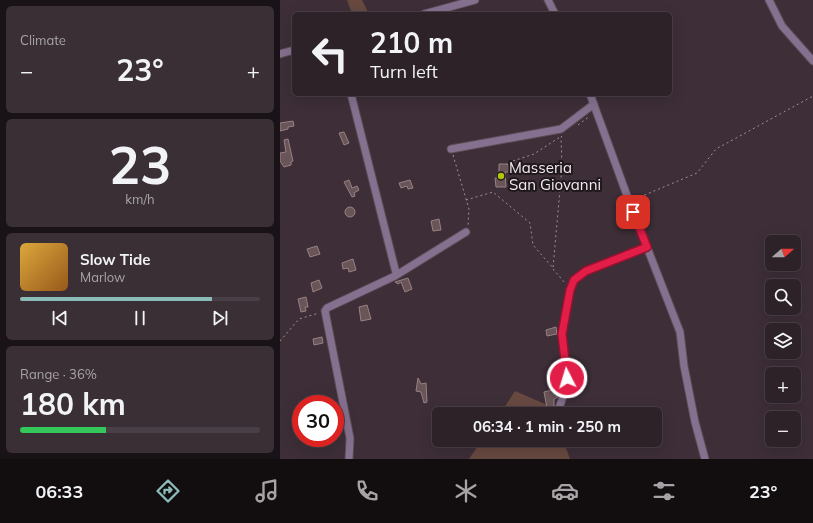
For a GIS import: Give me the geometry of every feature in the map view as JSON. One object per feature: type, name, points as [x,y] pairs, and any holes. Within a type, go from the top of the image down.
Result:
[{"type":"street","points":[[431,12],[475,0]]},
{"type":"street","points":[[548,0],[554,12]]},
{"type":"street","points":[[769,0],[782,26],[813,61]]},
{"type":"street","points":[[280,54],[292,51]]},
{"type":"street","points":[[352,96],[396,273],[395,276]]},
{"type":"street","points":[[591,96],[629,201],[680,332],[684,366],[694,422],[705,459]]},
{"type":"street","points":[[451,149],[561,129],[594,104]]},
{"type":"street","points":[[349,459],[350,438],[325,312],[328,308],[395,276],[466,232]]},
{"type":"street","points":[[559,407],[565,391],[567,378],[562,334],[570,290],[574,280],[586,271],[647,247]]},
{"type":"path","points":[[629,201],[697,173],[716,149],[813,96]]},
{"type":"path","points":[[573,128],[597,111]]},
{"type":"path","points":[[513,161],[534,154],[567,133]]},
{"type":"path","points":[[553,268],[562,167],[561,137]]},
{"type":"path","points":[[451,149],[466,200],[469,220],[466,232]]},
{"type":"path","points":[[466,200],[493,192],[530,223],[533,245],[570,290]]},
{"type":"path","points":[[280,341],[299,319],[325,312]]},
{"type":"shaded area","points":[[347,0],[362,0],[368,12],[351,12]]},
{"type":"shaded area","points":[[515,391],[552,407],[505,407]]},
{"type":"shaded area","points":[[477,447],[566,447],[570,459],[469,459]]},
{"type":"building","points":[[293,121],[294,126],[280,131],[280,123]]},
{"type":"building","points":[[344,132],[349,143],[344,145],[339,133]]},
{"type":"building","points":[[288,139],[293,161],[291,162],[291,165],[284,167],[280,161],[280,153],[286,152],[284,140]]},
{"type":"building","name":"Masseria San Giovanni","points":[[499,164],[508,164],[509,172],[505,172],[506,187],[496,187],[495,178],[497,178],[497,174],[499,174]]},
{"type":"building","points":[[349,180],[352,188],[357,186],[359,190],[354,193],[355,196],[352,197],[344,182]]},
{"type":"building","points":[[410,180],[413,188],[408,189],[407,186],[401,188],[399,183]]},
{"type":"building","points":[[350,207],[355,212],[350,217],[345,212]]},
{"type":"building","points":[[439,219],[441,230],[433,231],[431,221]]},
{"type":"building","points":[[317,246],[320,254],[310,257],[307,249]]},
{"type":"building","points":[[353,259],[356,270],[349,272],[348,268],[343,269],[342,263]]},
{"type":"building","points":[[408,278],[412,289],[405,292],[401,282],[398,284],[395,282]]},
{"type":"building","points":[[319,280],[322,288],[313,292],[311,283]]},
{"type":"building","points":[[306,297],[308,307],[305,307],[306,311],[301,312],[298,299]]},
{"type":"building","points":[[367,305],[371,319],[361,321],[359,307]]},
{"type":"building","points":[[556,327],[557,334],[547,336],[546,330]]},
{"type":"building","points":[[322,337],[323,343],[314,345],[313,339]]},
{"type":"building","points":[[418,378],[421,384],[426,383],[427,402],[424,403],[421,392],[416,391]]},
{"type":"building","points":[[556,389],[558,397],[554,399],[554,406],[547,407],[544,392]]},
{"type":"place","name":"Masseria San Giovanni","points":[[501,176]]},
{"type":"route","points":[[567,378],[566,358],[562,345],[562,334],[570,290],[574,280],[582,273],[647,247],[633,212]]}]
